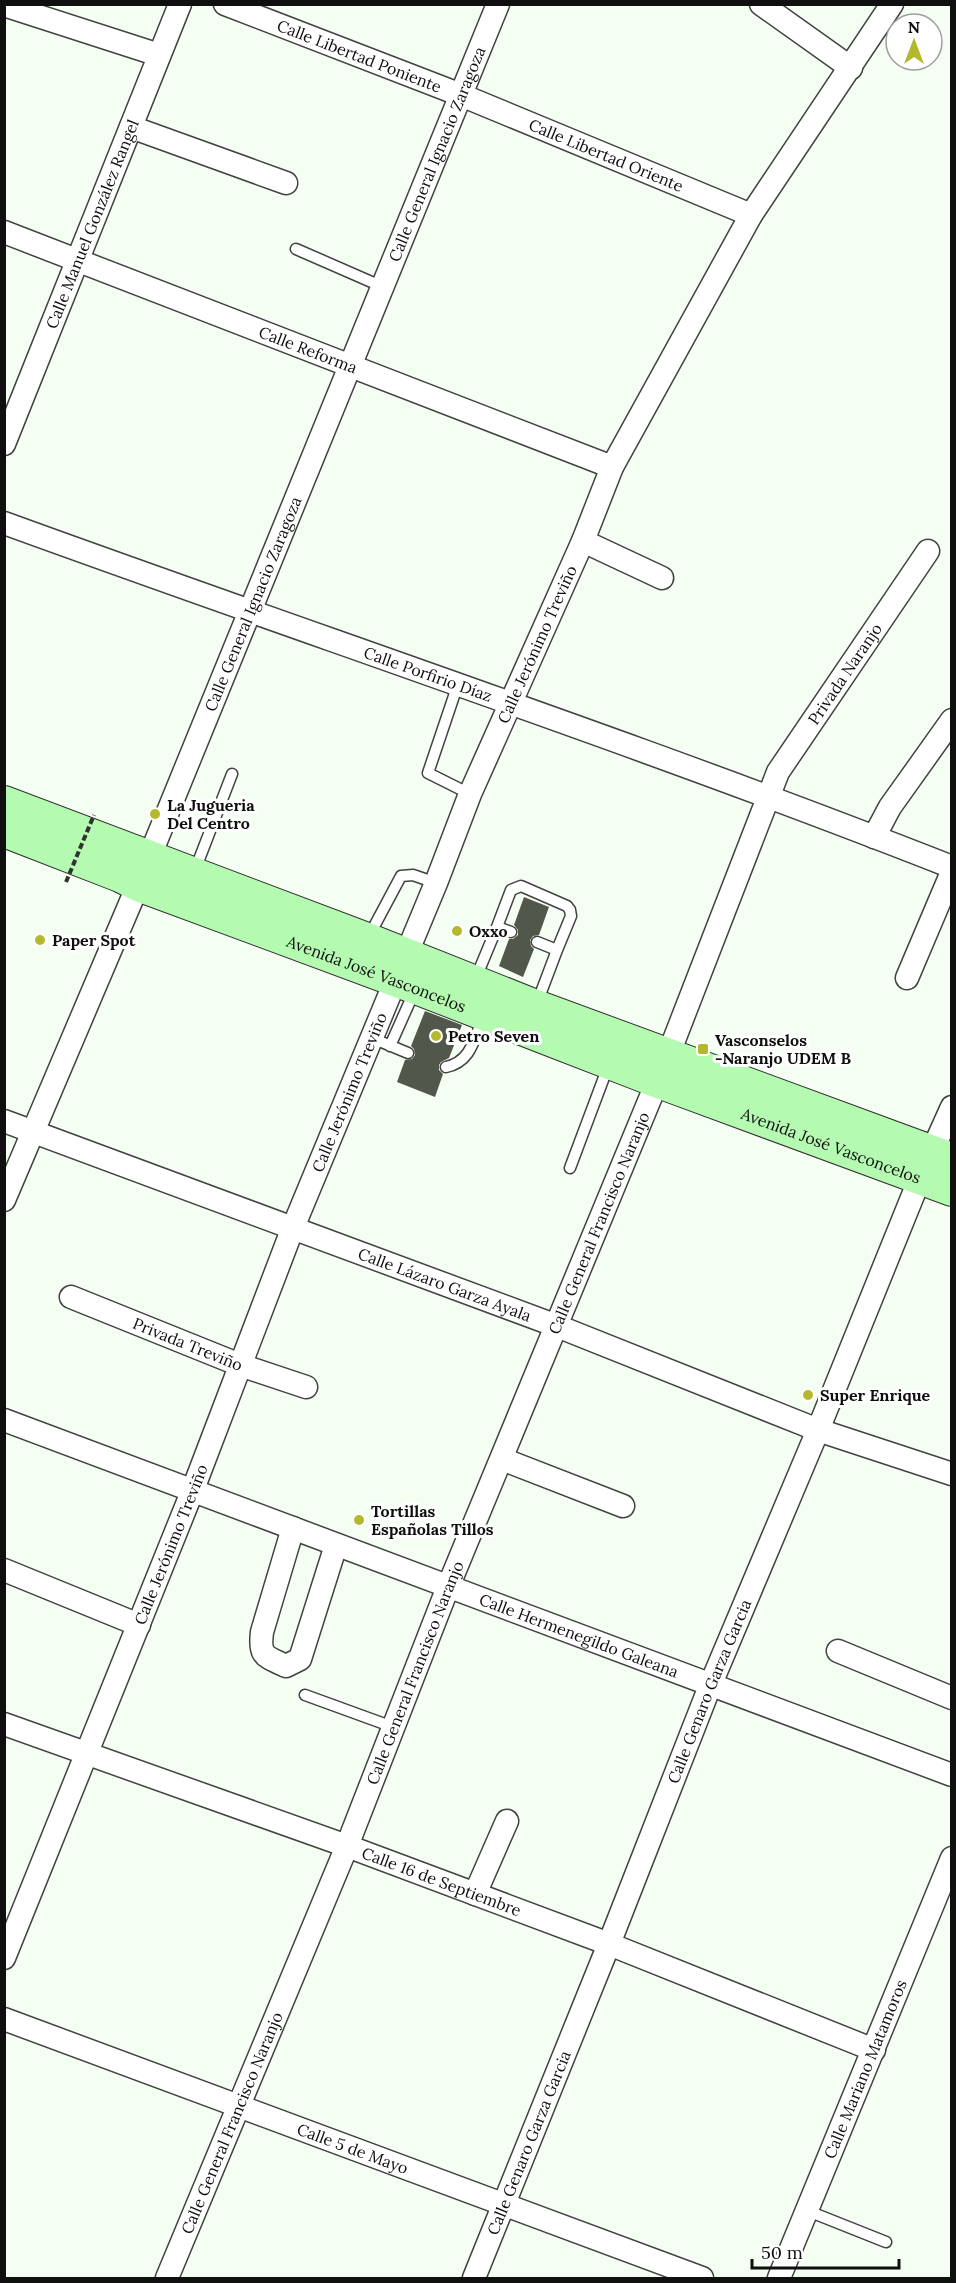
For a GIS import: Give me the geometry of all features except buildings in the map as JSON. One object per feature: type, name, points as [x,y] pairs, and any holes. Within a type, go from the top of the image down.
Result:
[{"type":"main road","name":"Avenida José Vasconcelos","points":[[4,802],[143,871],[662,1067],[934,1163],[951,1190]]},
{"type":"main road","name":"Avenida José Vasconcelos","points":[[4,831],[120,876],[143,871]]},
{"type":"street","name":"Calle Manuel González Rangel","points":[[4,444],[180,4]]},
{"type":"street","name":"Calle Libertad Poniente","points":[[225,4],[461,95]]},
{"type":"street","name":"Calle General Ignacio Zaragoza","points":[[4,1200],[143,871],[498,4]]},
{"type":"street","points":[[761,4],[851,68]]},
{"type":"street","name":"Calle Jerónimo Treviño","points":[[4,1958],[192,1492],[292,1230],[415,973],[436,883],[470,794],[582,541],[612,467],[751,215],[892,4]]},
{"type":"street","points":[[4,5],[159,55]]},
{"type":"street","name":"Calle Libertad Oriente","points":[[461,95],[751,215]]},
{"type":"street","points":[[131,127],[286,183]]},
{"type":"street","name":"Calle Reforma","points":[[4,232],[612,467]]},
{"type":"street","name":"Calle Porfirio Díaz","points":[[4,523],[248,612],[510,702],[951,867]]},
{"type":"street","points":[[582,541],[662,578]]},
{"type":"street","name":"Privada Naranjo","points":[[769,799],[778,771],[928,551]]},
{"type":"street","points":[[874,837],[890,807],[951,720]]},
{"type":"street","name":"Calle General Francisco Naranjo","points":[[167,2278],[347,1846],[448,1587],[557,1326],[769,799]]},
{"type":"street","points":[[907,978],[951,872]]},
{"type":"street","name":"Calle Genaro Garza Garcia","points":[[474,2278],[710,1686],[934,1163],[951,1107]]},
{"type":"street","name":"Calle Lázaro Garza Ayala","points":[[4,1121],[292,1230],[557,1326],[818,1430],[951,1474]]},
{"type":"street","name":"Privada Treviño","points":[[70,1297],[240,1365],[306,1387]]},
{"type":"street","name":"Calle Hermenegildo Galeana","points":[[4,1420],[951,1775]]},
{"type":"street","points":[[502,1459],[623,1506]]},
{"type":"street","points":[[293,1528],[262,1632],[260,1647],[265,1656],[286,1666],[300,1659],[336,1545]]},
{"type":"street","points":[[4,1570],[139,1625]]},
{"type":"street","points":[[838,1651],[951,1698]]},
{"type":"street","name":"Calle 16 de Septiembre","points":[[4,1724],[347,1846],[609,1944],[874,2050]]},
{"type":"street","points":[[475,1894],[507,1821]]},
{"type":"street","name":"Calle Mariano Matamoros","points":[[779,2278],[951,1858]]},
{"type":"street","name":"Calle 5 de Mayo","points":[[4,2019],[702,2278]]},
{"type":"lane","points":[[296,249],[383,287]]},
{"type":"lane","points":[[458,684],[428,774],[470,794]]},
{"type":"lane","points":[[188,887],[232,774]]},
{"type":"lane","points":[[360,952],[401,876],[413,875],[436,883]]},
{"type":"lane","points":[[446,1067],[462,1062],[468,1054],[497,927],[511,890],[521,886],[567,906],[571,916],[531,1018]]},
{"type":"lane","points":[[497,927],[511,932]]},
{"type":"lane","points":[[537,942],[556,950]]},
{"type":"lane","points":[[381,1042],[408,1053]]},
{"type":"lane","points":[[570,1168],[615,1049]]},
{"type":"lane","points":[[305,1695],[393,1727]]},
{"type":"lane","points":[[808,2211],[886,2242]]},
{"type":"path","points":[[66,882],[94,814]]},
{"type":"place","name":"La Jugueria Del Centro","points":[[155,814]]},
{"type":"place","name":"Oxxo","points":[[457,931]]},
{"type":"place","name":"Paper Spot","points":[[40,940]]},
{"type":"place","name":"Petro Seven","points":[[436,1036]]},
{"type":"place","name":"Vasconselos -Naranjo UDEM B","points":[[703,1049]]},
{"type":"place","name":"Super Enrique","points":[[808,1395]]},
{"type":"place","name":"Tortillas Españolas Tillos","points":[[359,1520]]}]
